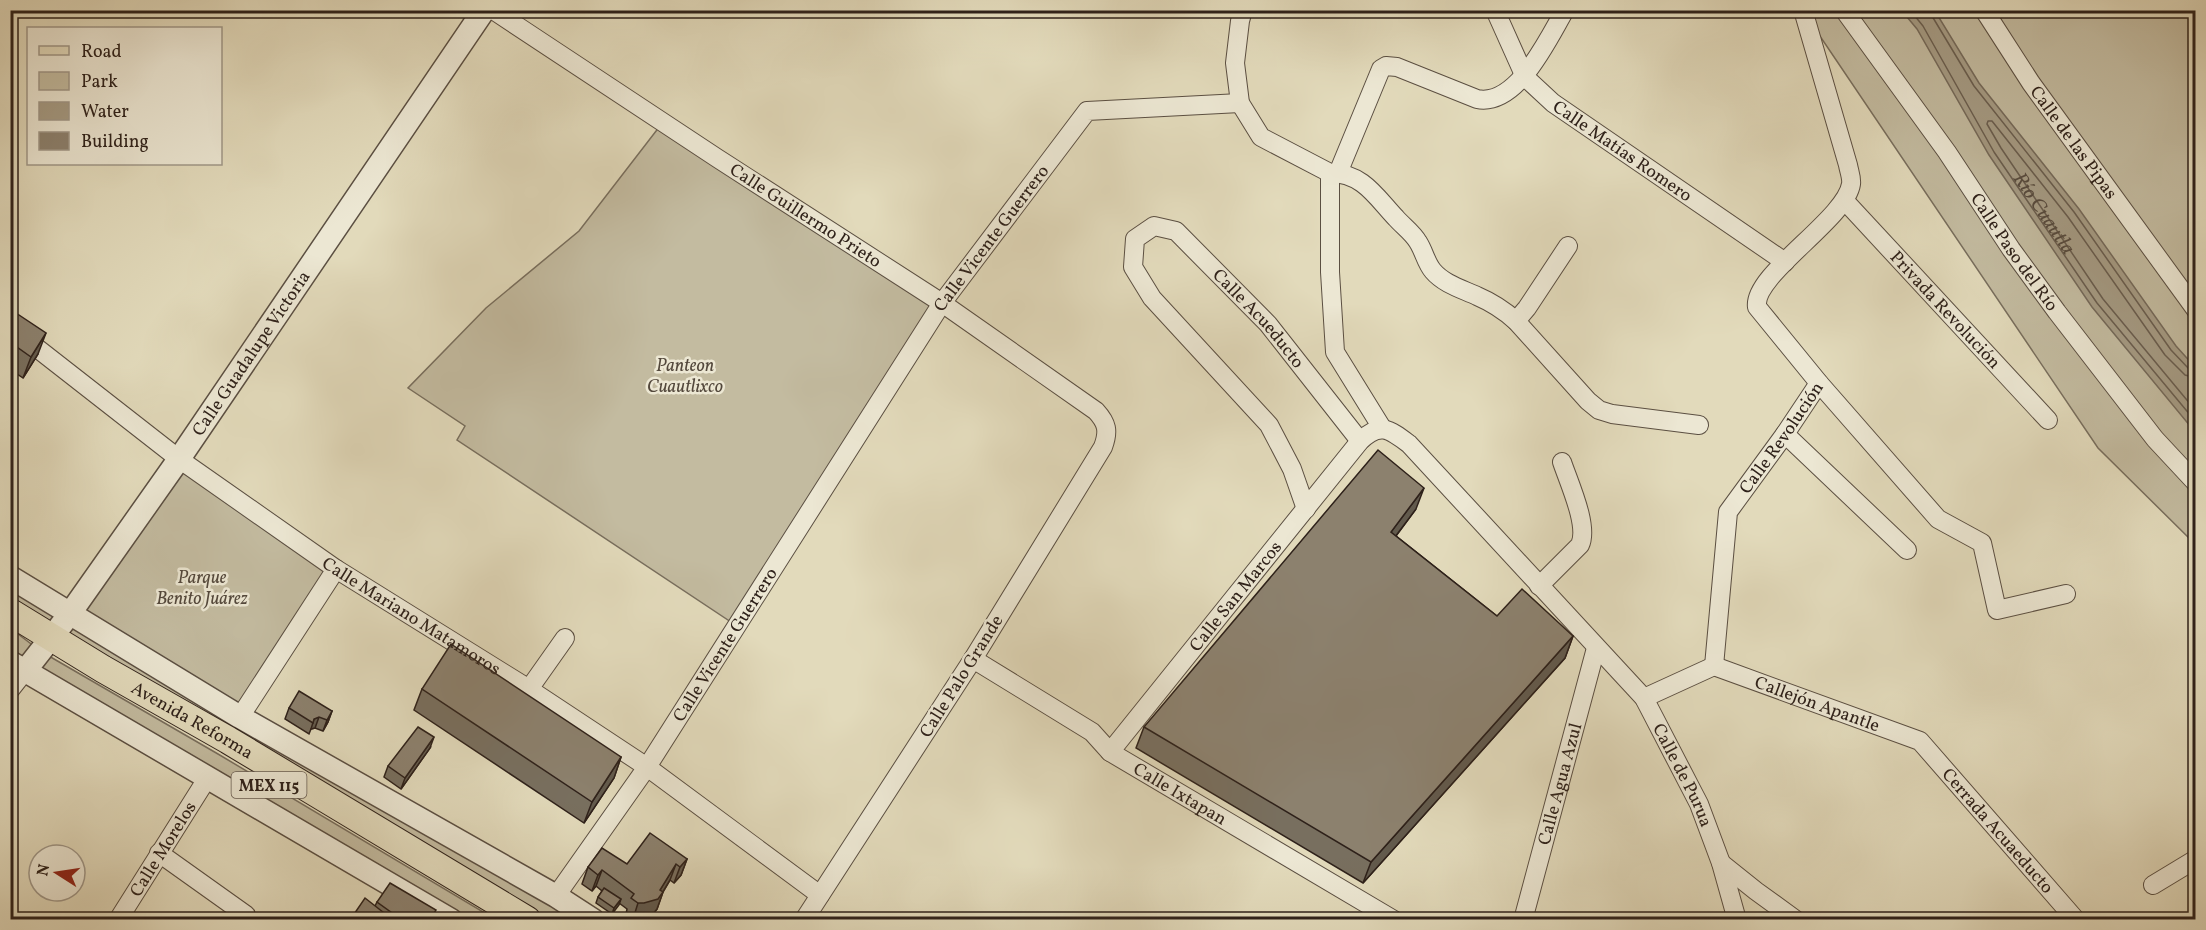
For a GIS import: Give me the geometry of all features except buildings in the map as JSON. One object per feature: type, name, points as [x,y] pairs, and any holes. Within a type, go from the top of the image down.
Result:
[{"type":"main road","name":"Avenida Reforma","points":[[10,612],[32,656],[228,740],[527,920]]},
{"type":"main road","name":"Avenida Reforma","points":[[10,628],[32,656],[228,760],[495,920]]},
{"type":"street","name":"Calle Guadalupe Victoria","points":[[10,690],[32,656],[69,615],[179,459],[484,10]]},
{"type":"street","name":"Calle Guillermo Prieto","points":[[493,10],[942,303],[1096,411],[1108,429]]},
{"type":"street","points":[[1243,10],[1235,63],[1240,103],[1261,137],[1334,173],[1355,179],[1375,191],[1384,205],[1418,241],[1432,270],[1447,283],[1480,297],[1506,312],[1599,410],[1612,414],[1699,425]]},
{"type":"street","name":"Calle Matías Romero","points":[[1495,10],[1525,77],[1553,103],[1785,262]]},
{"type":"street","points":[[1565,10],[1525,77],[1495,99],[1485,101],[1397,66],[1386,66],[1378,75],[1334,173],[1330,272],[1335,352],[1382,428],[1395,433],[1409,444],[1596,648]]},
{"type":"street","points":[[1803,10],[1848,165],[1851,183],[1845,201]]},
{"type":"street","name":"Calle Paso del Río","points":[[1844,10],[1947,152],[2011,249],[2057,312],[2155,439],[2196,483]]},
{"type":"street","name":"Calle de las Pipas","points":[[1984,10],[2031,83],[2166,273],[2196,310]]},
{"type":"street","name":"Calle Vicente Guerrero","points":[[556,896],[647,767],[942,303],[1087,111],[1240,103]]},
{"type":"street","name":"Calle Revolución","points":[[1714,666],[1728,512],[1819,383],[1757,307],[1758,294],[1785,262],[1845,201]]},
{"type":"street","name":"Privada Revolución","points":[[1845,201],[2048,420]]},
{"type":"street","name":"Calle Acueducto","points":[[1306,509],[1292,469],[1269,425],[1152,298],[1133,267],[1136,239],[1154,226],[1176,231],[1268,324],[1360,441]]},
{"type":"street","points":[[1516,321],[1568,246]]},
{"type":"street","name":"Calle Mariano Matamoros","points":[[10,327],[179,459],[336,569],[529,689],[647,767],[820,895]]},
{"type":"street","points":[[1819,383],[1938,519],[1983,543],[1997,610],[2066,594]]},
{"type":"street","points":[[1360,441],[1369,432],[1382,428]]},
{"type":"street","name":"Calle Palo Grande","points":[[804,920],[973,659],[1103,447],[1108,429]]},
{"type":"street","points":[[1785,434],[1907,550]]},
{"type":"street","name":"Calle San Marcos","points":[[1110,752],[1360,441]]},
{"type":"street","points":[[1539,586],[1580,545],[1583,538],[1582,524],[1562,462]]},
{"type":"street","points":[[240,717],[336,569]]},
{"type":"street","points":[[10,577],[240,717],[556,896],[593,920]]},
{"type":"street","points":[[529,689],[565,638]]},
{"type":"street","name":"Calle de Purua","points":[[1596,648],[1644,698],[1699,804],[1721,862],[1737,920]]},
{"type":"street","name":"Calle Agua Azul","points":[[1523,920],[1596,648]]},
{"type":"street","points":[[32,656],[208,777],[451,920]]},
{"type":"street","name":"Calle Ixtapan","points":[[973,659],[1092,732],[1110,752],[1394,920]]},
{"type":"street","points":[[1644,698],[1714,666]]},
{"type":"street","name":"Callejón Apantle","points":[[1714,666],[1920,741]]},
{"type":"street","name":"Cerrada Acuaeducto","points":[[1920,741],[2076,920]]},
{"type":"street","name":"Calle Morelos","points":[[118,920],[208,777]]},
{"type":"street","points":[[159,853],[246,915]]},
{"type":"street","points":[[2153,885],[2196,859]]},
{"type":"street","points":[[1721,862],[1796,920]]},
{"type":"green space","points":[[1803,11],[2195,11],[2195,544],[2098,448]]},
{"type":"green space","name":"Panteon Cuautlixco","points":[[663,122],[942,303],[737,626],[457,440],[465,426],[408,388],[486,308],[579,231]]},
{"type":"green space","name":"Parque Benito Juárez","points":[[179,459],[336,569],[240,717],[593,919],[527,919],[11,612],[10,577],[69,615]]},
{"type":"green space","points":[[10,628],[42,652],[495,919],[451,919],[11,662]]},
{"type":"water","name":"Río Cuautla","points":[[1902,11],[1935,11],[1979,83],[2079,209],[2176,346],[2195,367],[2195,432],[2092,307],[1989,155],[1917,29]]}]
